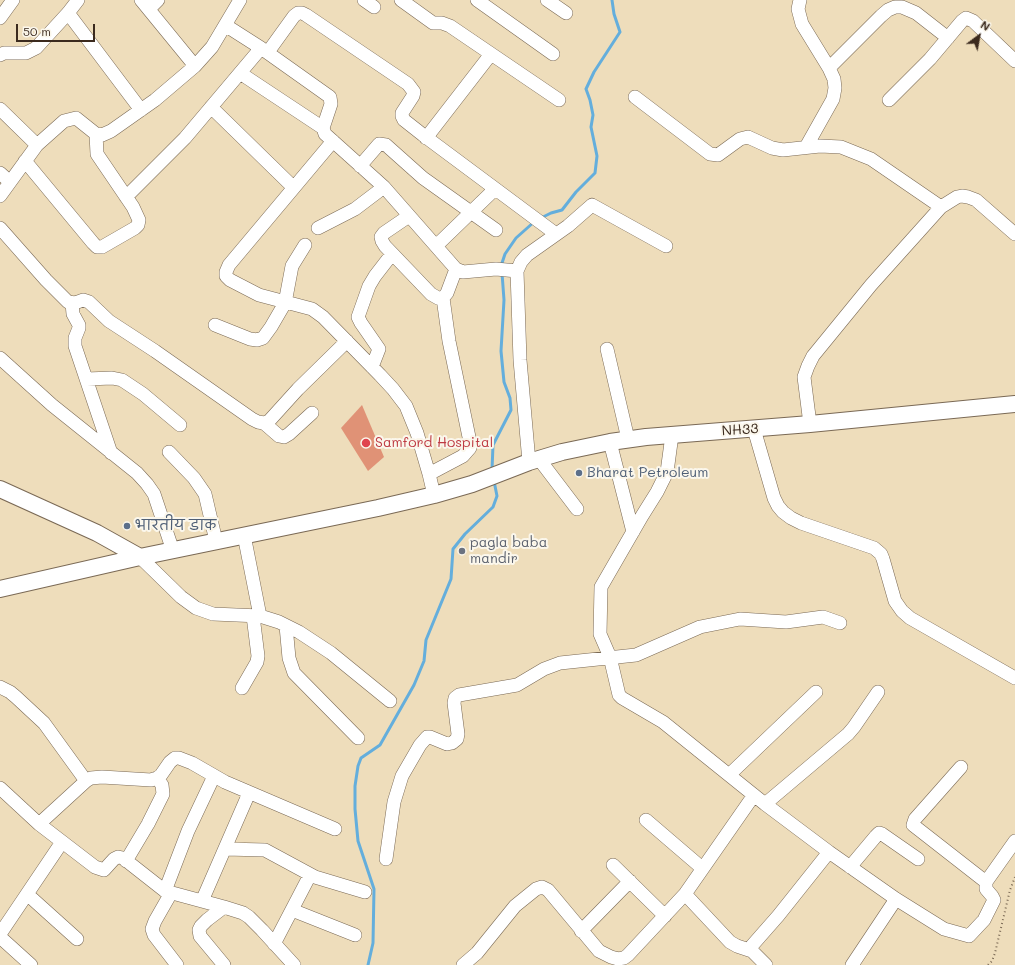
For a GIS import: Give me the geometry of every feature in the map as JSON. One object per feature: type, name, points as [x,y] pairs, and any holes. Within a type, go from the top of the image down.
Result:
[{"type":"main road","name":"NH33","points":[[0,589],[140,557],[363,512],[434,495],[534,461],[580,448],[610,442],[672,435],[1013,407]]},
{"type":"main road","points":[[0,489],[97,533],[140,557]]},
{"type":"street","points":[[0,55],[4,53],[26,53],[36,48],[78,0]]},
{"type":"street","points":[[0,196],[38,145],[64,121],[76,118],[96,134],[102,135],[111,131],[155,100],[195,66],[212,47],[240,0]]},
{"type":"street","points":[[401,0],[433,23],[442,23],[450,26],[559,100]]},
{"type":"street","points":[[478,0],[553,54]]},
{"type":"street","points":[[547,0],[566,14]]},
{"type":"street","points":[[800,0],[798,9],[802,24],[830,68],[834,79],[835,88],[833,99],[806,148]]},
{"type":"street","points":[[149,3],[195,66]]},
{"type":"street","points":[[830,68],[881,16],[888,10],[895,7],[902,7],[916,13],[948,38]]},
{"type":"street","points":[[68,13],[141,110]]},
{"type":"street","points":[[126,197],[185,138],[240,72],[264,50],[294,16],[298,13],[302,13],[411,87],[414,92],[402,113],[404,120],[556,234]]},
{"type":"street","points":[[889,100],[930,59],[964,19],[968,18],[1015,61]]},
{"type":"street","points":[[225,25],[330,96],[331,104],[323,128],[325,134],[384,187],[456,269],[463,272],[496,269],[514,270]]},
{"type":"street","points":[[426,138],[491,54]]},
{"type":"street","points":[[240,72],[323,128]]},
{"type":"street","points":[[634,97],[705,152],[713,155],[718,155],[740,139],[748,137],[778,149],[792,150],[820,146],[841,147],[871,159],[941,207]]},
{"type":"street","points":[[211,107],[293,187]]},
{"type":"street","points":[[0,109],[38,145]]},
{"type":"street","points":[[25,161],[97,247],[102,247],[138,225],[139,220],[126,197],[97,154],[96,134]]},
{"type":"street","points":[[333,141],[229,265],[226,276],[230,280],[259,295],[312,309],[323,317],[393,389],[406,406],[429,474],[434,495]]},
{"type":"street","points":[[360,166],[376,147],[383,143],[397,153],[424,178],[496,230]]},
{"type":"street","points":[[0,172],[10,182]]},
{"type":"street","points":[[318,228],[355,209],[384,187]]},
{"type":"street","points":[[436,246],[495,189]]},
{"type":"street","points":[[810,424],[804,377],[813,356],[871,285],[941,207],[957,197],[968,197],[976,200],[1015,234]]},
{"type":"street","points":[[577,509],[534,461],[520,360],[514,270],[527,255],[568,226],[592,205],[666,246]]},
{"type":"street","points":[[409,216],[384,233],[382,241],[392,254],[431,294],[438,298],[443,298]]},
{"type":"street","points":[[0,228],[68,302],[75,303],[83,300],[89,302],[109,321],[155,351],[252,419],[264,423],[279,436],[289,434],[312,413]]},
{"type":"street","points":[[215,326],[250,339],[257,340],[263,338],[285,303],[292,266],[305,244]]},
{"type":"street","points":[[372,367],[379,349],[360,323],[358,317],[369,286],[392,254]]},
{"type":"street","points":[[429,474],[463,456],[470,448],[449,341],[443,298],[447,293],[456,269]]},
{"type":"street","points":[[72,303],[73,314],[79,324],[79,328],[74,338],[75,346],[111,453]]},
{"type":"street","points":[[264,423],[269,421],[298,389],[347,341]]},
{"type":"street","points":[[607,349],[628,439]]},
{"type":"street","points":[[0,358],[52,405],[136,473],[147,484],[154,494],[173,551]]},
{"type":"street","points":[[87,379],[112,378],[122,380],[143,394],[180,425]]},
{"type":"street","points":[[754,429],[774,498],[783,512],[801,523],[874,548],[881,554],[895,601],[902,611],[910,618],[1015,678]]},
{"type":"street","points":[[672,435],[667,472],[657,492],[601,587],[600,634],[610,657],[619,695],[663,722],[765,804],[828,852],[896,899],[944,929],[969,936],[984,920],[994,902],[994,898],[986,889],[986,882],[1015,841]]},
{"type":"street","points":[[610,442],[633,532]]},
{"type":"street","points":[[169,452],[194,478],[205,494],[216,541]]},
{"type":"street","points":[[242,688],[257,662],[258,656],[257,616],[244,535]]},
{"type":"street","points":[[140,557],[181,597],[196,608],[213,614],[257,616],[279,622],[331,653],[390,701]]},
{"type":"street","points":[[386,858],[394,802],[402,776],[420,745],[427,738],[433,738],[447,744],[452,743],[457,739],[458,734],[454,703],[455,698],[459,695],[517,685],[544,669],[560,663],[636,655],[700,627],[740,619],[786,622],[823,617],[840,623]]},
{"type":"street","points":[[286,626],[289,658],[294,673],[358,738]]},
{"type":"street","points":[[0,687],[10,692],[44,723],[86,781]]},
{"type":"street","points":[[729,775],[816,692]]},
{"type":"street","points":[[765,804],[848,734],[878,692]]},
{"type":"street","points":[[39,824],[91,778],[102,777],[151,780],[161,775],[170,762],[175,758],[179,758],[192,763],[225,782],[249,793],[288,808],[335,829]]},
{"type":"street","points":[[961,767],[915,819],[913,825],[986,882]]},
{"type":"street","points":[[177,965],[157,940],[152,929],[168,892],[188,831],[214,776]]},
{"type":"street","points":[[126,861],[148,824],[163,794],[162,785],[157,778]]},
{"type":"street","points":[[0,788],[39,824],[100,869],[104,870],[118,857],[126,861],[168,892],[236,910],[249,917],[294,965]]},
{"type":"street","points":[[202,901],[249,793]]},
{"type":"street","points":[[464,965],[480,950],[515,906],[540,887],[548,890],[581,931],[599,950],[604,954],[618,959],[624,958],[636,948],[686,894],[702,868],[754,795]]},
{"type":"street","points":[[646,820],[702,868]]},
{"type":"street","points":[[850,867],[879,833],[918,859]]},
{"type":"street","points":[[0,934],[62,842]]},
{"type":"street","points":[[225,849],[265,850],[310,875],[365,892]]},
{"type":"street","points":[[749,949],[778,916],[828,852]]},
{"type":"street","points":[[613,865],[665,916]]},
{"type":"street","points":[[274,944],[310,875]]},
{"type":"street","points":[[581,931],[630,881]]},
{"type":"street","points":[[27,894],[77,939]]},
{"type":"street","points":[[686,894],[730,942],[737,946],[749,949],[766,965]]},
{"type":"street","points":[[852,965],[896,899]]},
{"type":"street","points":[[224,907],[207,920],[199,930],[200,936],[224,965]]},
{"type":"street","points":[[292,910],[355,935]]},
{"type":"street","points":[[0,938],[31,965]]},
{"type":"path","points":[[988,965],[995,953],[1010,890],[1015,877]]},
{"type":"building","points":[[362,405],[384,457],[368,471],[341,428]]},
{"type":"waterway","points":[[541,218],[562,210],[576,192],[595,173],[597,156],[591,127],[593,115],[586,89],[594,72],[620,32],[614,14],[612,0]]},
{"type":"waterway","points":[[501,266],[505,254],[516,238],[534,222]]},
{"type":"waterway","points":[[492,470],[493,445],[511,410],[510,398],[504,382],[501,351],[504,300],[502,273]]},
{"type":"waterway","points":[[368,965],[373,943],[374,889],[358,841],[355,809],[355,786],[358,766],[361,758],[380,745],[414,685],[424,661],[426,640],[451,579],[453,549],[465,534],[493,507],[497,496],[494,481]]},
{"type":"place","name":"Samford Hospital","points":[[366,443]]},
{"type":"place","name":"Bharat Petroleum","points":[[579,473]]},
{"type":"place","name":"भारतीय डाक","points":[[127,526]]},
{"type":"place","name":"pagla baba mandir","points":[[462,551]]}]
